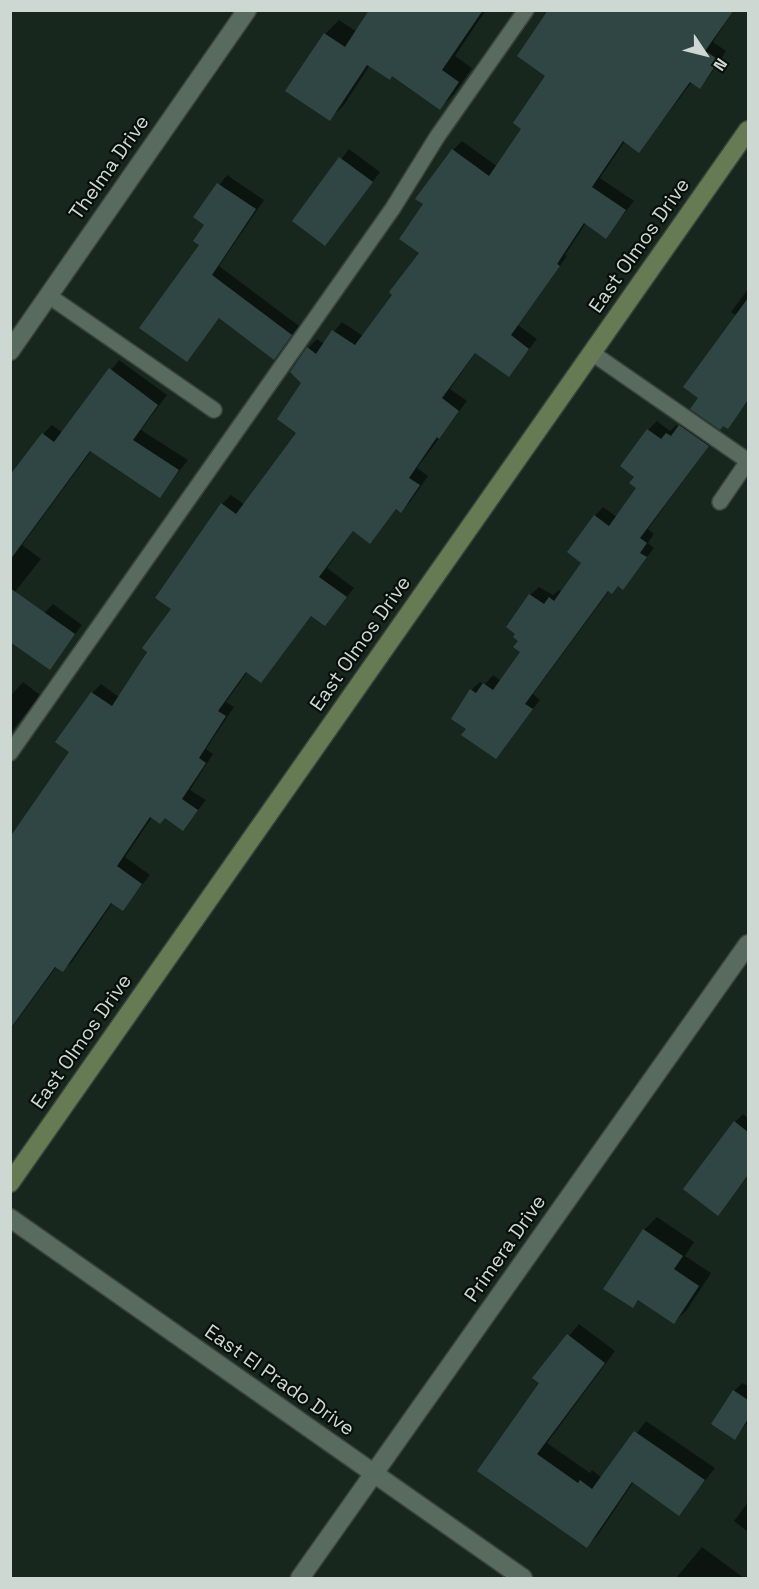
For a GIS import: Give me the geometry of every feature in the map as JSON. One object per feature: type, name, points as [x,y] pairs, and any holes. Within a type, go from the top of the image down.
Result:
[{"type":"street","name":"Thelma Drive","points":[[10,351],[247,10]]},
{"type":"street","name":"East Olmos Drive","points":[[10,1183],[748,130]]},
{"type":"street","name":"Primera Drive","points":[[300,1578],[748,944]]},
{"type":"street","name":"East El Prado Drive","points":[[10,1218],[374,1476],[523,1578]]},
{"type":"lane","points":[[10,753],[393,208],[437,137],[526,10]]},
{"type":"lane","points":[[49,296],[214,410]]},
{"type":"lane","points":[[592,353],[748,461],[720,502]]},
{"type":"building","points":[[369,10],[483,10],[442,70],[459,82],[440,110],[392,76],[390,80],[367,65],[330,121],[285,91],[324,33],[345,47]]},
{"type":"building","points":[[548,10],[734,10],[705,51],[719,60],[700,89],[690,82],[639,153],[623,141],[592,187],[626,210],[606,239],[584,223],[557,264],[560,266],[511,335],[529,349],[509,377],[475,353],[442,398],[459,411],[439,439],[437,437],[409,478],[420,485],[401,513],[396,509],[370,544],[353,531],[319,577],[347,597],[325,626],[311,616],[261,683],[246,672],[218,711],[226,716],[199,758],[206,763],[182,799],[198,810],[183,831],[165,818],[160,824],[150,817],[117,866],[142,884],[123,911],[111,903],[63,972],[55,967],[10,1029],[10,837],[69,752],[55,742],[91,692],[112,706],[147,652],[142,648],[171,609],[155,598],[221,503],[236,514],[296,433],[277,419],[301,383],[290,372],[307,347],[316,354],[332,330],[355,345],[392,295],[389,292],[419,253],[399,239],[423,204],[415,199],[452,149],[489,176],[521,129],[513,123],[545,76],[517,56]]},
{"type":"building","points":[[339,157],[373,182],[325,246],[292,221]]},
{"type":"building","points":[[217,183],[256,209],[212,275],[292,335],[274,360],[219,318],[187,362],[139,328],[199,245],[193,241],[204,225],[193,217]]},
{"type":"building","points":[[748,298],[748,400],[728,429],[723,426],[720,430],[690,409],[698,398],[683,387]]},
{"type":"building","points":[[109,368],[158,405],[133,440],[179,470],[160,498],[90,451],[10,560],[10,475],[42,433],[54,442]]},
{"type":"building","points":[[679,425],[709,446],[640,538],[647,543],[640,553],[647,557],[623,590],[618,586],[612,594],[608,591],[525,704],[533,709],[496,759],[461,735],[466,729],[451,719],[470,689],[476,693],[483,683],[493,690],[520,652],[513,647],[518,641],[513,637],[515,634],[506,627],[529,594],[544,604],[549,597],[554,601],[581,563],[567,552],[594,515],[609,526],[636,488],[629,483],[634,477],[620,466],[647,429],[661,439],[666,433],[671,436]]},
{"type":"building","points":[[10,588],[75,634],[50,670],[10,642]]},
{"type":"building","points":[[734,1121],[748,1132],[748,1175],[718,1216],[683,1189]]},
{"type":"building","points":[[643,1229],[683,1256],[674,1269],[699,1286],[674,1324],[638,1300],[633,1308],[603,1289]]},
{"type":"building","points":[[567,1334],[605,1363],[537,1454],[578,1483],[580,1480],[592,1489],[634,1431],[705,1480],[679,1516],[632,1482],[587,1548],[477,1471],[539,1383],[532,1378]]},
{"type":"building","points":[[733,1390],[748,1400],[748,1419],[735,1440],[711,1424]]}]
